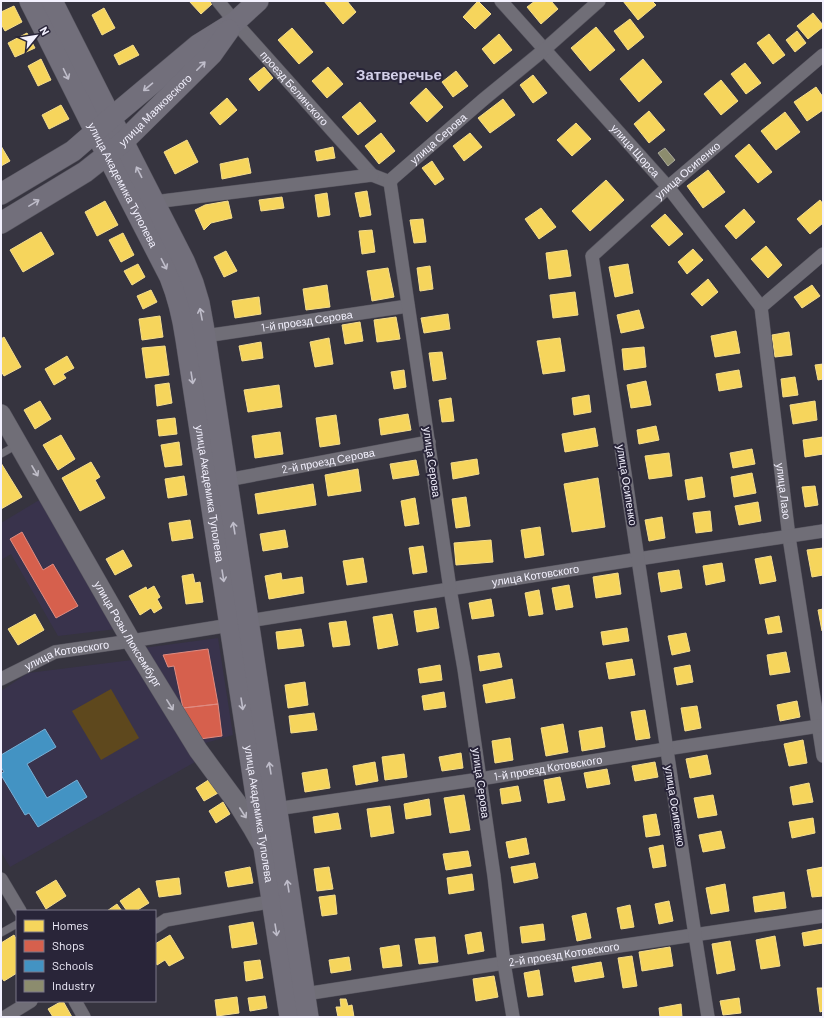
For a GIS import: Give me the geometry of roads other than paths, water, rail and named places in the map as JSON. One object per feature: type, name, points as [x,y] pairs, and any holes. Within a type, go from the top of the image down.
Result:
[{"type":"main road","name":"улица Академика Туполева","points":[[30,1],[170,277],[178,297],[239,623],[276,809],[273,849],[272,900],[290,1017]]},
{"type":"main road","name":"улица Академика Туполева","points":[[52,1],[110,118],[178,247],[189,272],[199,303],[206,336],[227,480],[239,623],[273,849],[305,994],[308,1017]]},
{"type":"main road","name":"улица Маяковского","points":[[1,194],[73,151],[110,118],[198,45],[235,22],[258,1]]},
{"type":"main road","name":"улица Маяковского","points":[[1,223],[85,172],[123,142],[212,54],[235,22]]},
{"type":"street","name":"проезд Белинского","points":[[218,1],[372,175],[390,182]]},
{"type":"street","name":"улица Щорса","points":[[502,1],[668,187],[760,307]]},
{"type":"street","name":"улица Серова","points":[[513,1017],[504,963],[494,876],[464,669],[450,589],[390,182],[484,99],[545,50],[599,1]]},
{"type":"street","name":"улица Осипенко","points":[[708,1017],[592,256],[668,187],[823,55]]},
{"type":"street","name":"проезд Белинского","points":[[154,202],[372,175]]},
{"type":"street","points":[[760,307],[823,254]]},
{"type":"street","name":"1-й проезд Серова","points":[[206,336],[408,306]]},
{"type":"street","name":"улица Лазо","points":[[760,307],[789,537],[823,756]]},
{"type":"street","name":"улица Розы Люксембург","points":[[1,414],[131,641],[198,750],[254,829],[273,849]]},
{"type":"street","name":"2-й проезд Серова","points":[[227,480],[429,442]]},
{"type":"street","name":"улица Котовского","points":[[1,679],[55,652],[131,641],[638,558],[823,531]]},
{"type":"street","name":"1-й проезд Котовского","points":[[276,809],[819,726]]},
{"type":"street","points":[[1,879],[19,910]]},
{"type":"street","points":[[156,926],[166,920],[263,903],[272,900]]},
{"type":"street","name":"2-й проезд Котовского","points":[[305,994],[695,934],[823,916]]},
{"type":"street","points":[[5,1017],[29,1002]]},
{"type":"street","points":[[76,1002],[84,1017]]},
{"type":"lane","points":[[1,454],[19,444]]},
{"type":"lane","points":[[1,933],[16,925]]},
{"type":"district","name":"Затверечье","points":[[399,75]]}]
